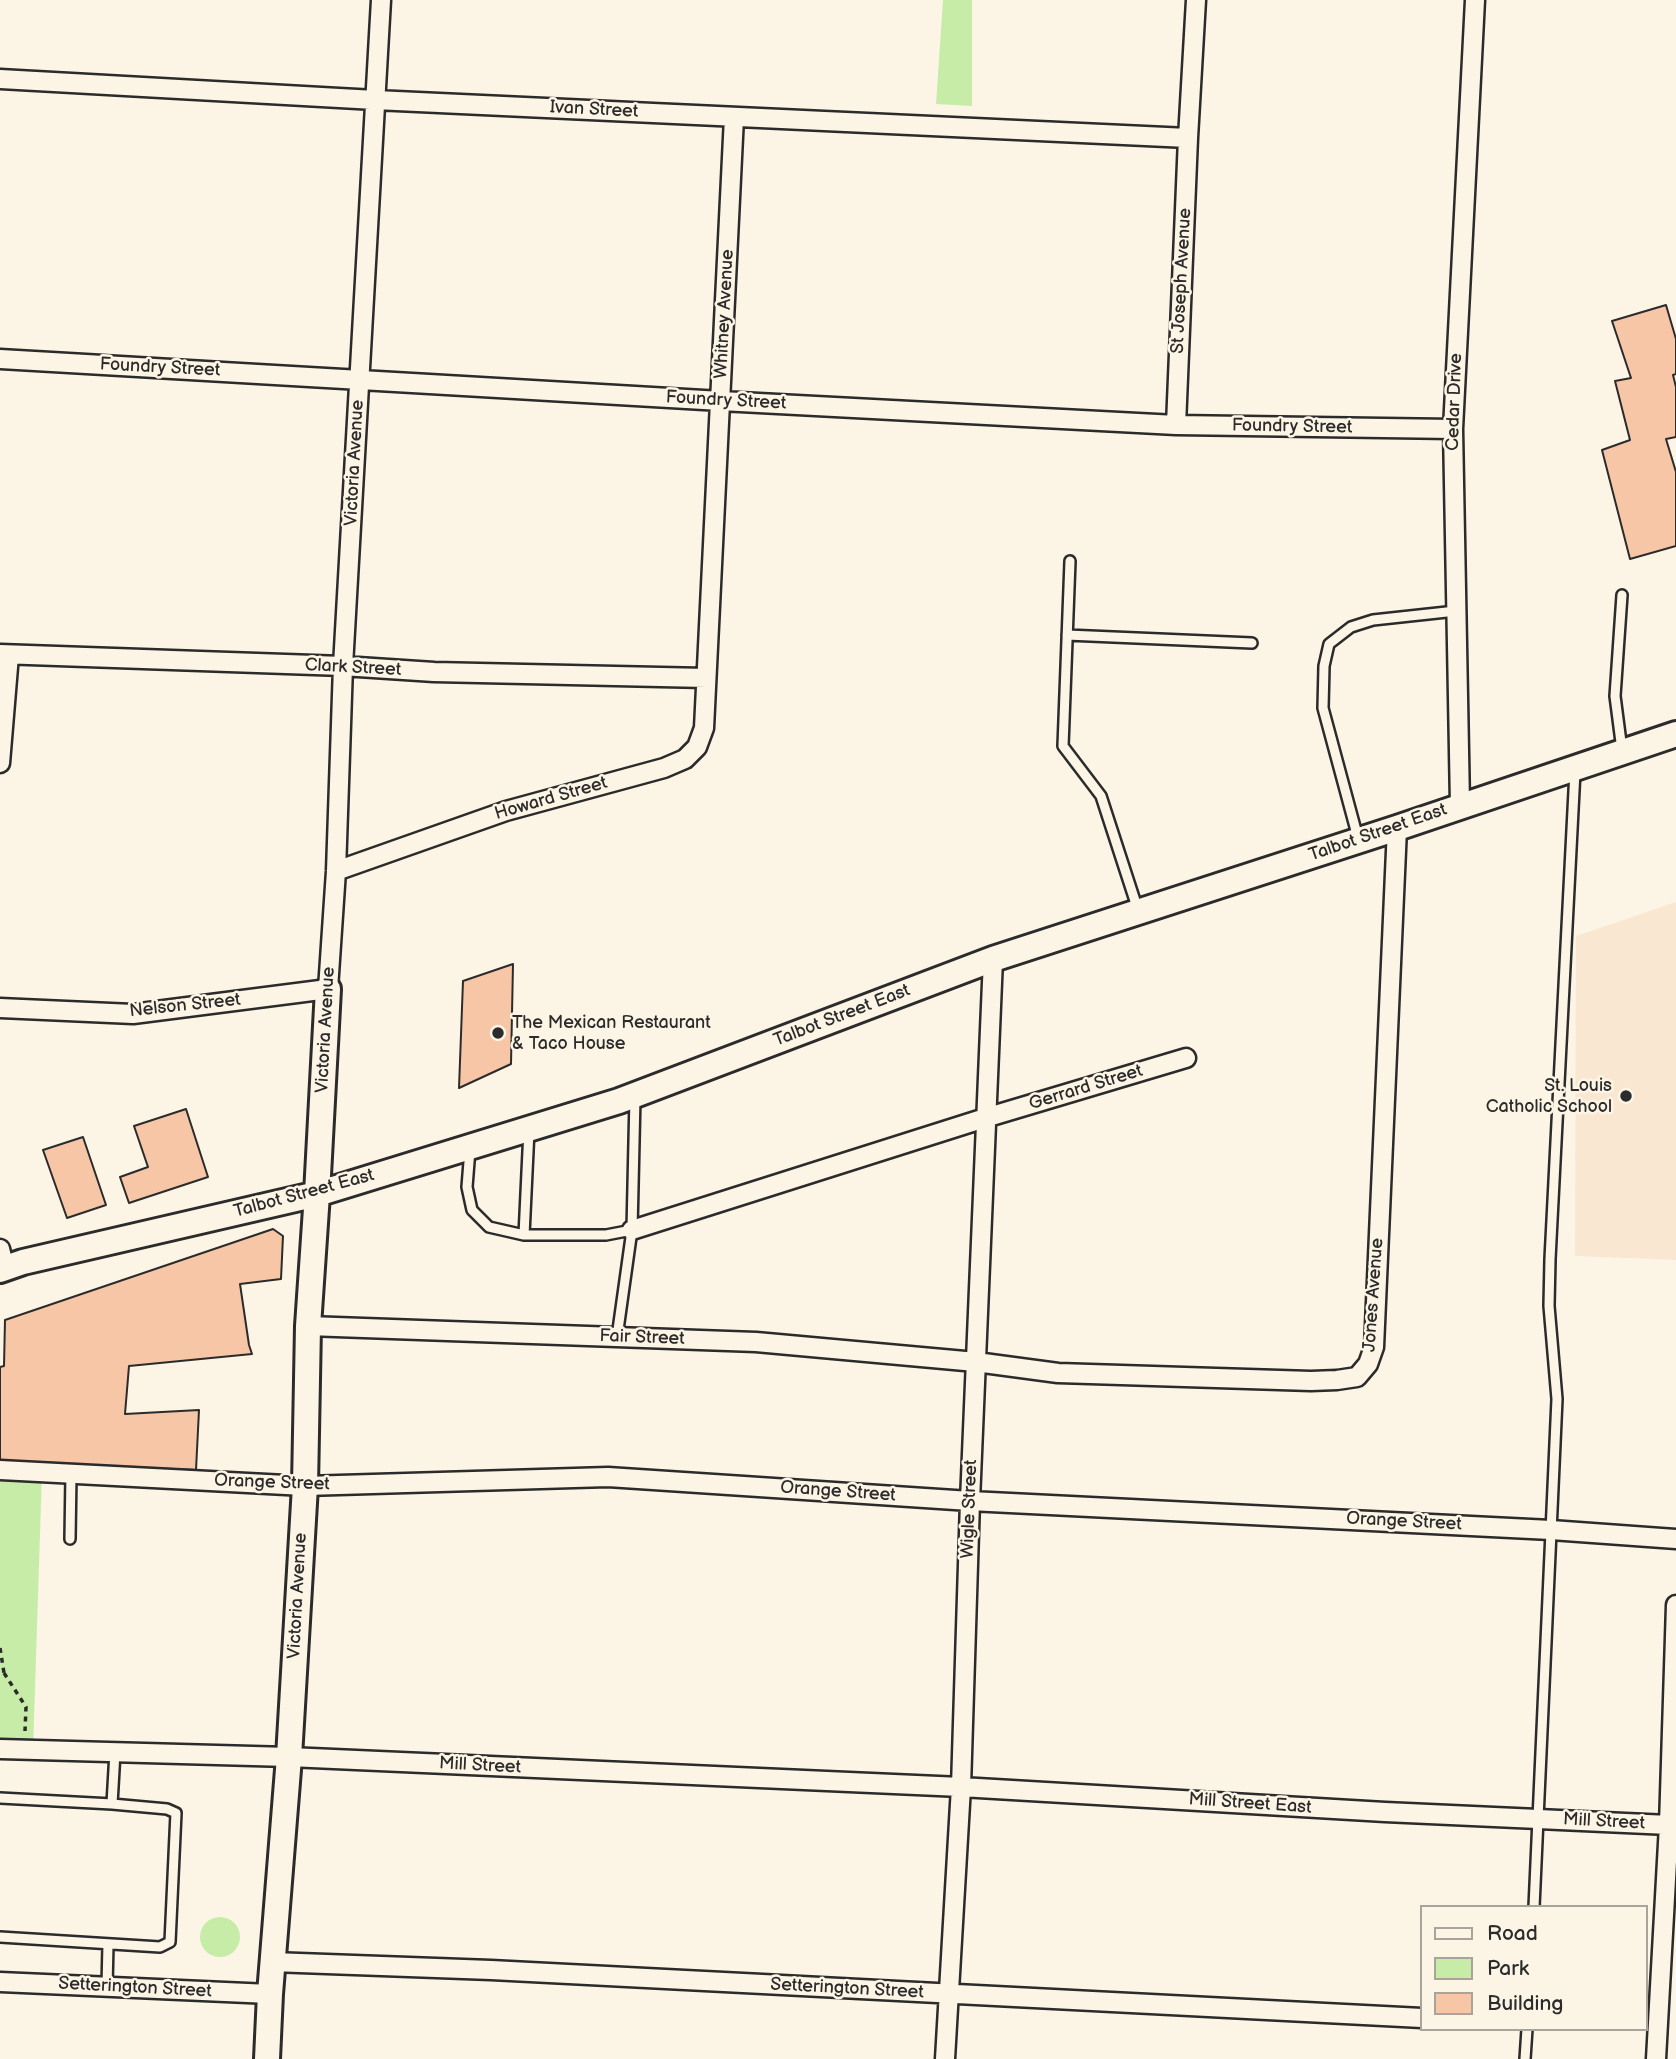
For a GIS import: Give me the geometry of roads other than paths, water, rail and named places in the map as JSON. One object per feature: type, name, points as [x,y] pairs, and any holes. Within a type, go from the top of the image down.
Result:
[{"type":"main road","name":"Talbot Street East","points":[[2,1263],[23,1262],[317,1194],[529,1129],[635,1095],[993,958],[1397,828],[1676,734]]},
{"type":"main road","name":"Victoria Avenue","points":[[267,2059],[289,1758],[304,1486],[307,1326],[328,989]]},
{"type":"street","name":"Victoria Avenue","points":[[328,989],[336,871],[343,666],[381,0]]},
{"type":"street","name":"St Joseph Avenue","points":[[1176,425],[1196,0]]},
{"type":"street","name":"Cedar Drive","points":[[1460,805],[1453,429],[1475,0]]},
{"type":"street","name":"Ivan Street","points":[[0,79],[375,100],[1188,138]]},
{"type":"street","name":"Whitney Avenue","points":[[706,678],[734,117]]},
{"type":"street","name":"Foundry Street","points":[[0,359],[1176,425],[1453,429]]},
{"type":"street","name":"Clark Street","points":[[5,654],[343,666],[434,672],[706,678]]},
{"type":"street","points":[[0,763],[5,654]]},
{"type":"street","name":"Howard Street","points":[[336,871],[506,811],[647,773],[685,759],[697,747],[704,728],[706,678]]},
{"type":"street","name":"Jones Avenue","points":[[976,1362],[1058,1373],[1311,1381],[1357,1377],[1368,1364],[1374,1347],[1397,828]]},
{"type":"street","name":"Wigle Street","points":[[945,2059],[961,1787],[993,958]]},
{"type":"street","name":"Nelson Street","points":[[0,1008],[133,1014],[328,989]]},
{"type":"street","name":"Gerrard Street","points":[[632,1230],[985,1118],[1186,1058]]},
{"type":"street","name":"Fair Street","points":[[307,1326],[757,1342],[976,1362]]},
{"type":"street","name":"Orange Street","points":[[0,1470],[304,1486],[608,1477],[970,1501],[1551,1530],[1676,1539]]},
{"type":"street","points":[[1656,2059],[1652,2027],[1672,1859],[1669,1825],[1676,1605]]},
{"type":"street","name":"Mill Street","points":[[0,1749],[289,1758],[961,1787]]},
{"type":"street","name":"Mill Street East","points":[[961,1787],[1385,1812],[1539,1818]]},
{"type":"street","name":"Mill Street","points":[[1539,1818],[1669,1825]]},
{"type":"street","name":"Setterington Street","points":[[272,1962],[491,1970],[1420,2018]]},
{"type":"street","name":"Setterington Street","points":[[0,1982],[270,1994]]},
{"type":"lane","points":[[1070,561],[1063,746],[1101,796],[1138,911]]},
{"type":"lane","points":[[1622,595],[1615,696],[1622,752]]},
{"type":"lane","points":[[1359,840],[1322,708],[1324,666],[1329,644],[1351,627],[1373,620],[1456,611]]},
{"type":"lane","points":[[1067,635],[1252,643]]},
{"type":"lane","points":[[1534,1905],[1557,1399],[1549,1306],[1550,1259],[1575,769]]},
{"type":"lane","points":[[617,1337],[632,1230],[635,1095]]},
{"type":"lane","points":[[524,1235],[529,1129]]},
{"type":"lane","points":[[470,1147],[467,1186],[472,1210],[489,1227],[524,1235],[607,1235],[632,1230]]},
{"type":"lane","points":[[70,1539],[71,1474]]},
{"type":"lane","points":[[112,1804],[115,1752]]},
{"type":"lane","points":[[0,1798],[112,1804],[167,1809],[176,1813],[170,1942],[160,1947],[0,1937]]},
{"type":"lane","points":[[107,1987],[108,1944]]},
{"type":"lane","points":[[1525,2059],[1527,2031]]},
{"type":"place","name":"The Mexican Restaurant & Taco House","points":[[498,1033]]},
{"type":"place","name":"St. Louis Catholic School","points":[[1626,1096]]}]
